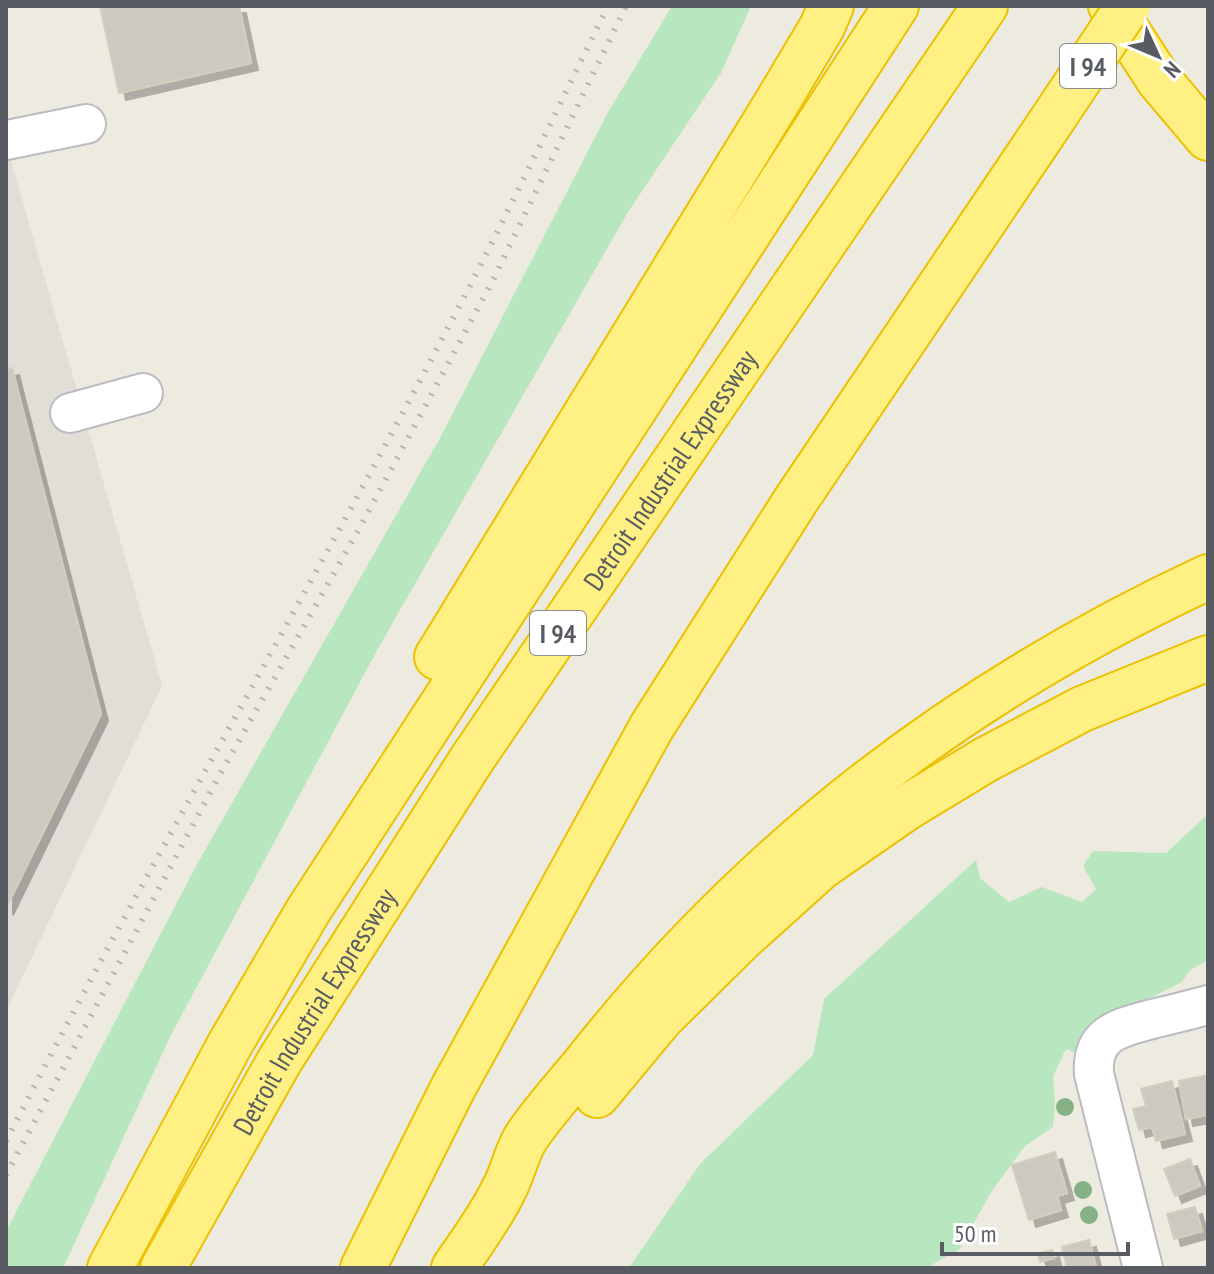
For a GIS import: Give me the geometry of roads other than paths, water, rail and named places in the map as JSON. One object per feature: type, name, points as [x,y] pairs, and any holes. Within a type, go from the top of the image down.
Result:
[{"type":"highway","points":[[230,1044],[270,943],[404,710],[768,117],[822,27],[831,6]]},
{"type":"highway","points":[[110,1268],[230,1044],[308,911],[896,6]]},
{"type":"highway","points":[[1111,6],[1159,80],[1208,138]]},
{"type":"highway","name":"I 94","points":[[363,1268],[453,1088],[651,728],[796,500],[1128,6]]},
{"type":"highway","name":"Detroit Industrial Expressway","points":[[163,1268],[280,1060],[472,759],[982,10]]},
{"type":"highway","points":[[454,1268],[503,1192],[525,1139],[630,1006],[707,924],[784,850],[861,786],[943,726],[1029,670],[1208,577]]},
{"type":"highway","points":[[503,1192],[572,1125],[661,1018],[741,939],[821,867],[906,808],[985,760],[1082,709],[1208,658]]},
{"type":"street","points":[[7,140],[86,124]]},
{"type":"street","points":[[70,413],[143,393]]},
{"type":"street","points":[[1143,1268],[1094,1074],[1095,1054],[1100,1044],[1124,1026],[1208,1005]]},
{"type":"railway","points":[[6,1141],[122,923],[420,381],[494,239],[608,6]]},
{"type":"railway","points":[[6,1175],[219,776],[359,529],[492,282],[626,6]]}]
